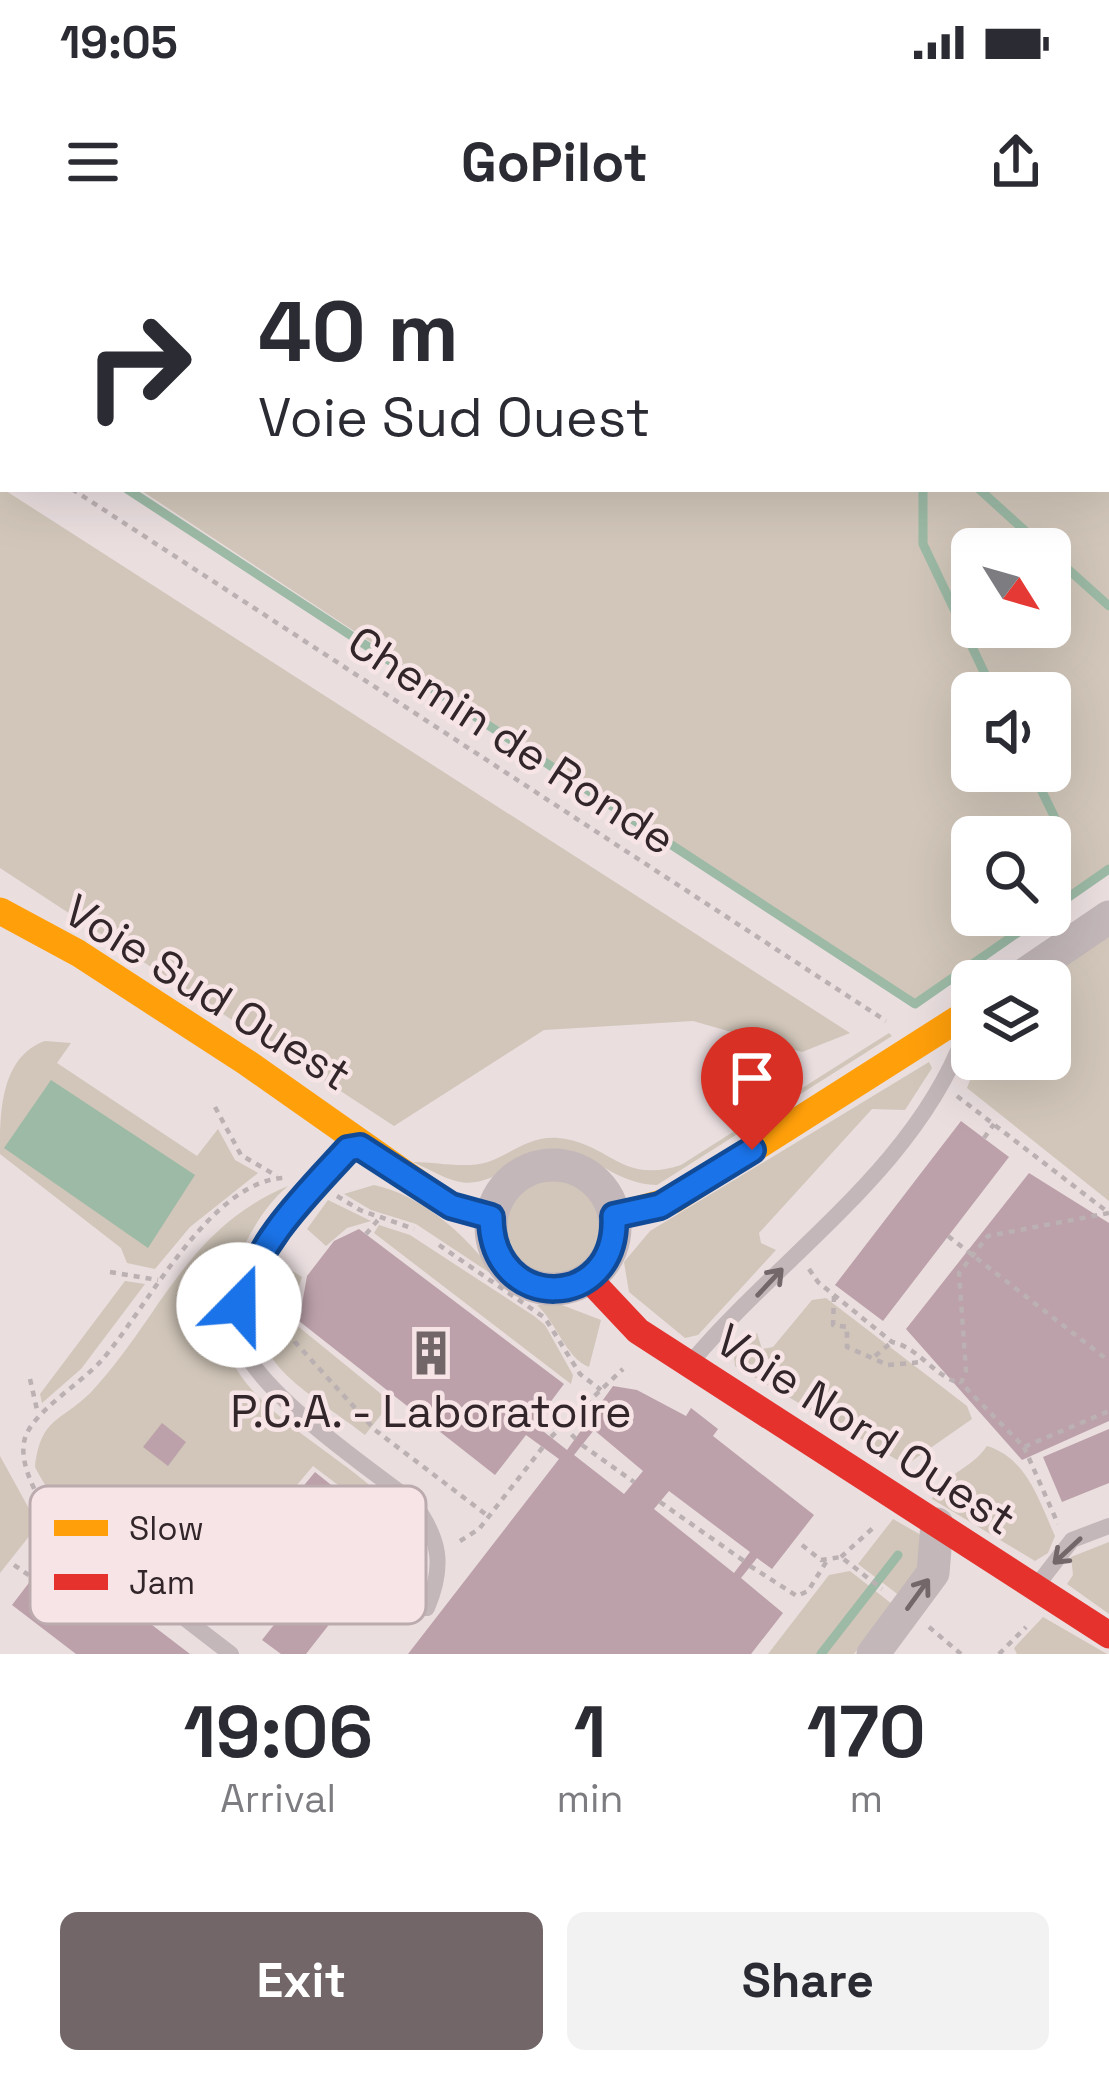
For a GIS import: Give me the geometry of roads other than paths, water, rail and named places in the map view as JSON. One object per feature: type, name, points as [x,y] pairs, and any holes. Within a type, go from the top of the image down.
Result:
[{"type":"street","name":"Voie Sud Ouest","points":[[0,911],[45,940],[78,953],[244,1070],[355,1134],[354,1148],[451,1206],[491,1217]]},
{"type":"street","points":[[1045,960],[1109,916]]},
{"type":"street","points":[[614,1216],[673,1200],[951,1024]]},
{"type":"street","points":[[544,1165],[590,1176],[614,1216],[610,1252],[589,1280],[547,1290],[527,1284],[498,1257],[491,1217],[504,1188],[544,1165]]},
{"type":"street","name":"Voie Nord Ouest","points":[[589,1280],[638,1331],[1109,1635]]},
{"type":"street","points":[[873,1654],[933,1573],[937,1524]]},
{"type":"lane","points":[[86,985],[98,986],[228,1071],[244,1070]]},
{"type":"lane","points":[[688,1365],[905,1137],[945,1086],[951,1070]]},
{"type":"lane","points":[[354,1148],[260,1253],[239,1305],[238,1334],[256,1370],[393,1486]]},
{"type":"lane","points":[[426,1521],[440,1553],[427,1608]]},
{"type":"lane","points":[[1036,1588],[1072,1540],[1109,1526]]},
{"type":"lane","points":[[192,1624],[231,1654]]},
{"type":"waterway","points":[[132,492],[915,1004],[1013,936]]},
{"type":"waterway","points":[[923,492],[923,544],[984,672]]},
{"type":"waterway","points":[[982,492],[1022,528]]},
{"type":"waterway","points":[[1071,572],[1109,606]]},
{"type":"waterway","points":[[1042,792],[1054,816]]},
{"type":"waterway","points":[[1071,895],[1109,869]]},
{"type":"waterway","points":[[821,1654],[898,1555]]},
{"type":"place","name":"P.C.A. - Laboratoire","points":[[431,1353]]}]
